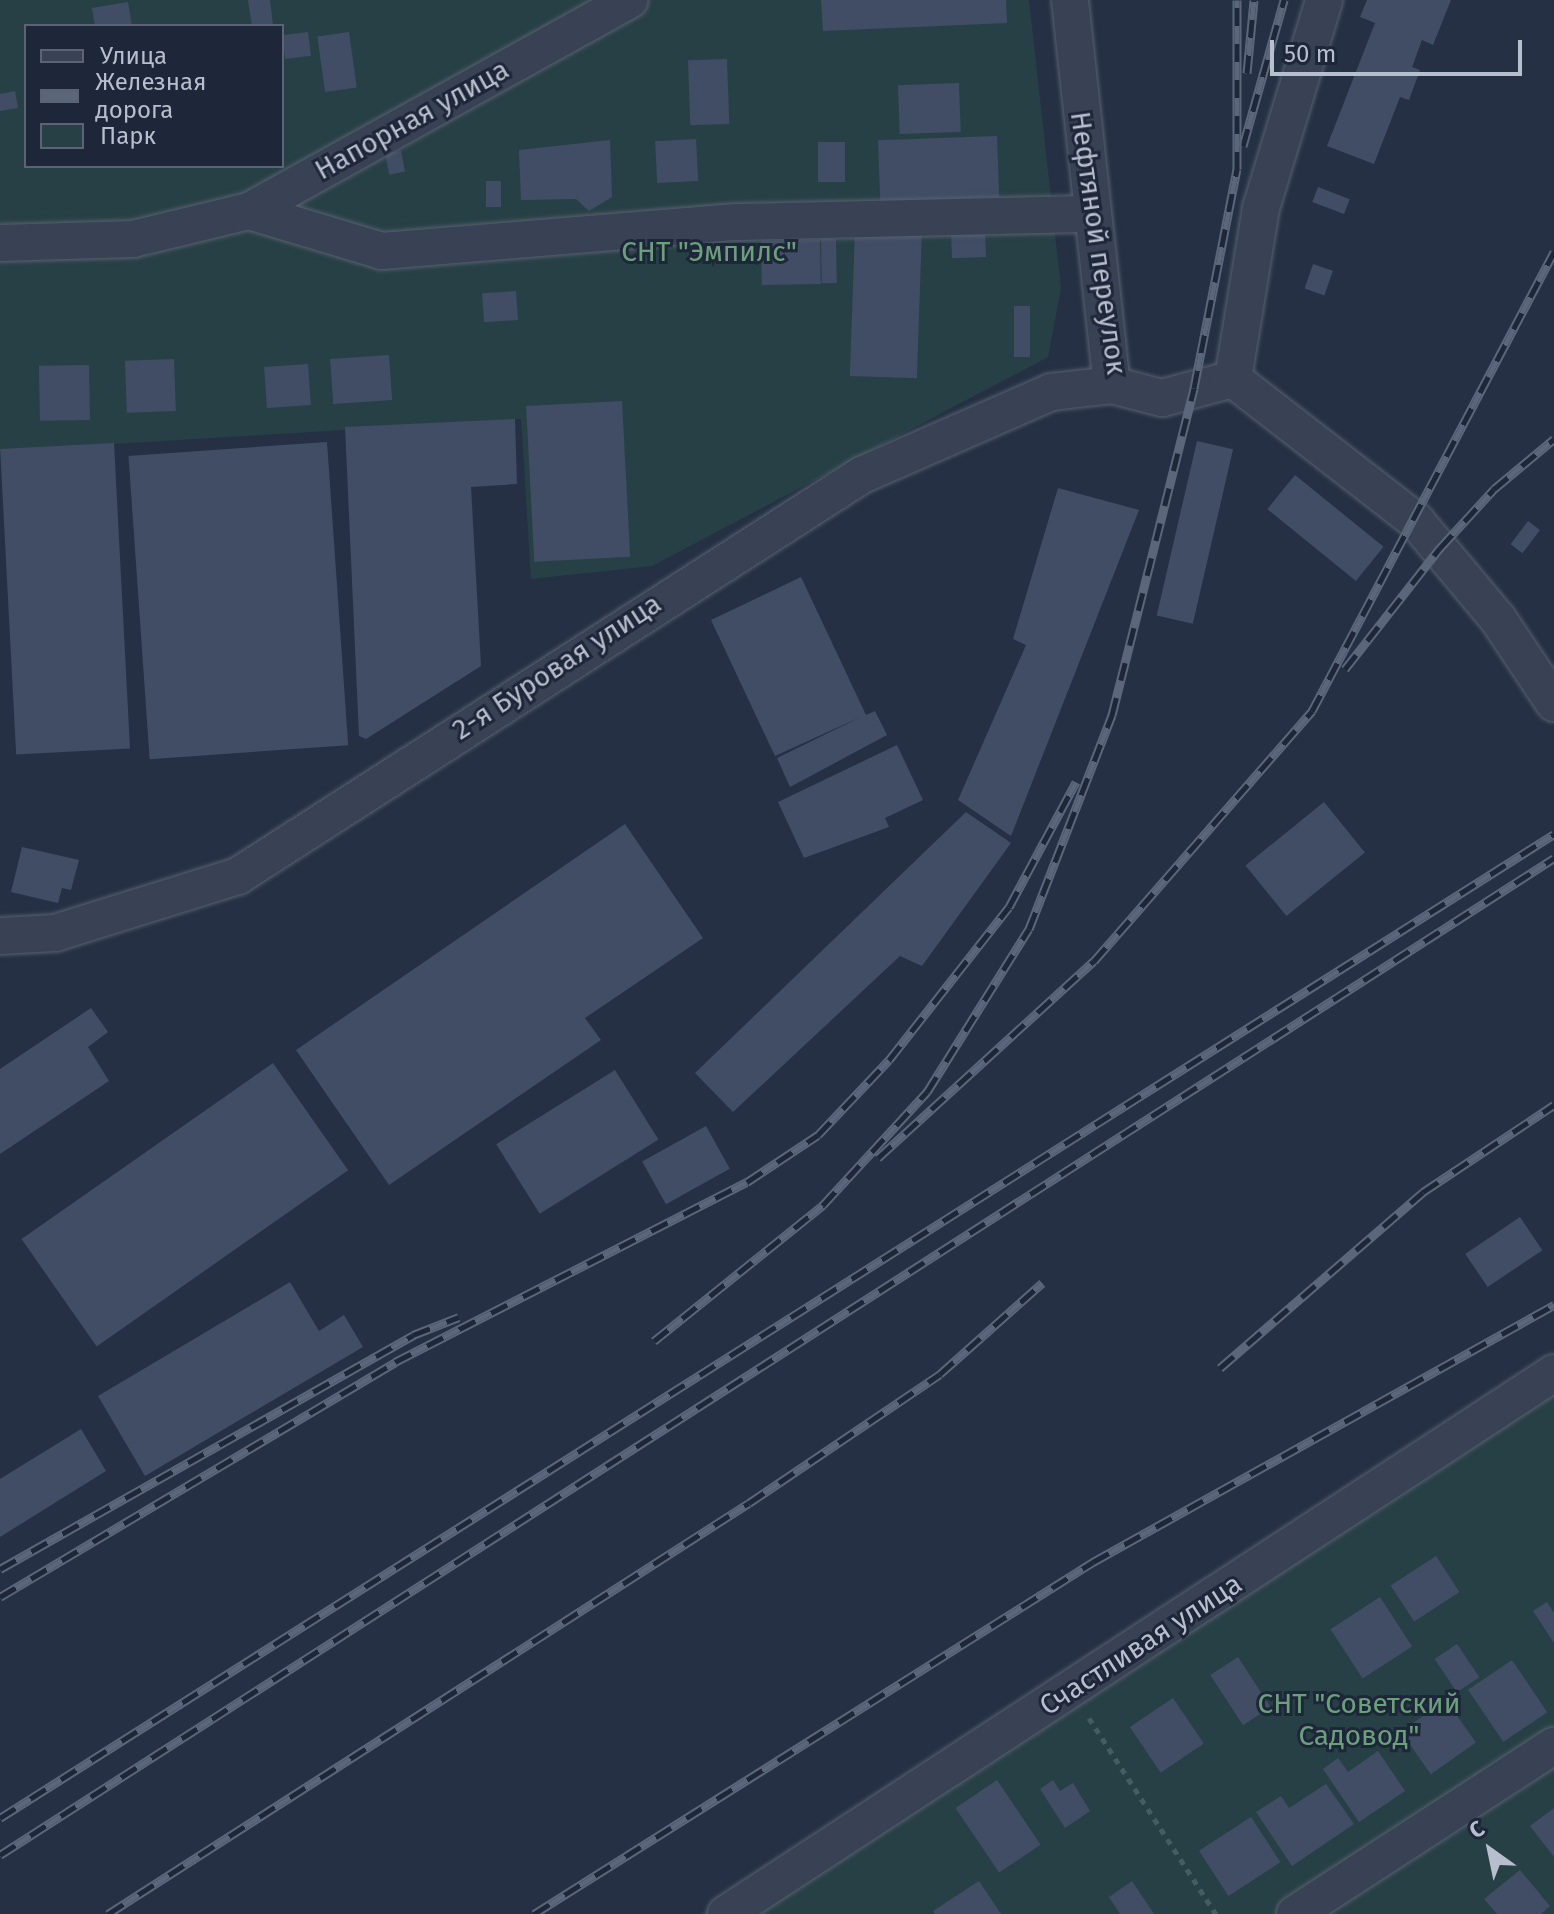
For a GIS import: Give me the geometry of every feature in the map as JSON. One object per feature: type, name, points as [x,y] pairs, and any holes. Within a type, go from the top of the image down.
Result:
[{"type":"street","name":"Напорная улица","points":[[0,243],[133,239],[249,211],[629,0]]},
{"type":"street","name":"Нефтяной переулок","points":[[1070,0],[1088,214],[1112,385],[1162,398],[1233,379]]},
{"type":"street","points":[[1324,0],[1261,208],[1233,379],[1416,521],[1498,619],[1554,703]]},
{"type":"street","points":[[249,211],[382,251],[736,222],[1088,214]]},
{"type":"street","name":"2-я Буровая улица","points":[[0,936],[55,933],[238,876],[862,475],[1051,392],[1112,385]]},
{"type":"street","name":"Счастливая улица","points":[[726,1914],[1554,1373]]},
{"type":"street","points":[[1295,1914],[1554,1746]]},
{"type":"path","points":[[1071,1691],[1216,1914]]},
{"type":"green space","name":"СНТ \"Эмпилс\"","points":[[0,0],[1029,0],[1061,288],[1048,357],[652,566],[531,579],[521,419],[0,451]]},
{"type":"green space","name":"СНТ \"Советский Садовод\"","points":[[1554,1362],[1554,1914],[700,1914]]},
{"type":"building","points":[[248,0],[270,0],[273,24],[252,24]]},
{"type":"building","points":[[821,0],[1006,0],[1007,23],[823,31]]},
{"type":"building","points":[[1367,0],[1451,0],[1433,45],[1422,40],[1412,67],[1420,70],[1409,100],[1400,97],[1374,164],[1327,146],[1375,23],[1360,17]]},
{"type":"building","points":[[128,2],[132,24],[95,24],[92,8]]},
{"type":"building","points":[[308,32],[311,56],[285,59],[284,35]]},
{"type":"building","points":[[349,32],[357,87],[325,92],[317,36]]},
{"type":"building","points":[[727,59],[729,124],[690,125],[688,60]]},
{"type":"building","points":[[959,83],[961,132],[900,134],[898,85]]},
{"type":"building","points":[[15,91],[18,108],[0,111],[0,94]]},
{"type":"building","points":[[997,136],[999,197],[880,201],[878,140]]},
{"type":"building","points":[[696,139],[698,181],[657,183],[655,141]]},
{"type":"building","points":[[610,140],[612,197],[589,211],[576,199],[521,200],[519,150]]},
{"type":"building","points":[[818,142],[845,142],[845,182],[818,182]]},
{"type":"building","points":[[401,151],[405,172],[389,175],[385,154]]},
{"type":"building","points":[[486,181],[501,181],[501,207],[486,207]]},
{"type":"building","points":[[1318,187],[1350,199],[1344,214],[1312,202]]},
{"type":"building","points":[[985,228],[986,257],[952,258],[951,229]]},
{"type":"building","points":[[855,229],[922,231],[917,378],[850,376]]},
{"type":"building","points":[[821,239],[836,239],[837,283],[822,283]]},
{"type":"building","points":[[820,240],[821,284],[762,285],[761,241]]},
{"type":"building","points":[[1313,264],[1333,271],[1324,295],[1305,289]]},
{"type":"building","points":[[516,291],[518,320],[484,322],[482,293]]},
{"type":"building","points":[[1014,306],[1030,306],[1030,357],[1014,357]]},
{"type":"building","points":[[389,355],[392,400],[333,404],[330,359]]},
{"type":"building","points":[[174,359],[176,411],[127,413],[125,361]]},
{"type":"building","points":[[308,364],[311,405],[267,408],[264,367]]},
{"type":"building","points":[[89,365],[90,420],[40,421],[39,366]]},
{"type":"building","points":[[622,401],[630,557],[534,562],[526,406]]},
{"type":"building","points":[[515,419],[517,484],[471,487],[481,666],[366,739],[359,736],[345,427]]},
{"type":"building","points":[[1197,441],[1233,449],[1193,624],[1157,615]]},
{"type":"building","points":[[327,442],[348,745],[150,759],[128,456]]},
{"type":"building","points":[[114,443],[130,749],[16,755],[0,449]]},
{"type":"building","points":[[1295,475],[1384,547],[1356,581],[1267,509]]},
{"type":"building","points":[[1058,488],[1139,510],[1011,836],[958,800],[1026,645],[1013,639]]},
{"type":"building","points":[[1528,521],[1540,530],[1523,553],[1511,544]]},
{"type":"building","points":[[801,577],[866,715],[875,711],[887,735],[790,787],[777,758],[863,716],[775,756],[711,620]]},
{"type":"building","points":[[897,745],[923,800],[885,818],[889,827],[804,858],[778,802]]},
{"type":"building","points":[[1324,802],[1365,853],[1286,916],[1246,866]]},
{"type":"building","points":[[966,812],[1011,843],[922,966],[900,956],[733,1112],[695,1073]]},
{"type":"building","points":[[625,824],[703,938],[585,1018],[601,1040],[389,1185],[296,1050]]},
{"type":"building","points":[[22,847],[79,860],[71,890],[62,888],[58,903],[11,892]]},
{"type":"building","points":[[91,1008],[108,1032],[88,1047],[109,1081],[0,1154],[0,1069]]},
{"type":"building","points":[[273,1063],[348,1170],[97,1346],[22,1239]]},
{"type":"building","points":[[615,1070],[658,1140],[540,1214],[496,1144]]},
{"type":"building","points":[[706,1126],[730,1169],[666,1204],[642,1161]]},
{"type":"building","points":[[1520,1217],[1542,1250],[1488,1287],[1465,1254]]},
{"type":"building","points":[[290,1282],[319,1331],[344,1315],[363,1347],[145,1476],[98,1396]]},
{"type":"building","points":[[81,1429],[106,1471],[0,1537],[0,1479]]},
{"type":"building","points":[[1436,1556],[1459,1592],[1414,1621],[1391,1585]]},
{"type":"building","points":[[1380,1597],[1412,1646],[1363,1679],[1331,1629]]},
{"type":"building","points":[[1547,1602],[1554,1613],[1554,1643],[1533,1611]]},
{"type":"building","points":[[1457,1644],[1479,1677],[1457,1692],[1435,1659]]},
{"type":"building","points":[[1238,1657],[1271,1707],[1243,1725],[1210,1675]]},
{"type":"building","points":[[1512,1660],[1547,1712],[1503,1742],[1468,1690]]},
{"type":"building","points":[[1173,1698],[1204,1744],[1161,1773],[1130,1727]]},
{"type":"building","points":[[1446,1700],[1476,1743],[1431,1774],[1401,1732]]},
{"type":"building","points":[[1378,1751],[1405,1791],[1359,1822],[1323,1769],[1338,1758],[1348,1772]]},
{"type":"building","points":[[997,1780],[1041,1845],[999,1873],[956,1808]]},
{"type":"building","points":[[1053,1780],[1060,1791],[1073,1783],[1090,1811],[1065,1828],[1040,1789]]},
{"type":"building","points":[[1326,1784],[1354,1824],[1292,1866],[1256,1812],[1281,1796],[1289,1808]]},
{"type":"building","points":[[1554,1808],[1554,1857],[1530,1826]]},
{"type":"building","points":[[1251,1817],[1280,1862],[1228,1896],[1199,1851]]},
{"type":"building","points":[[1520,1870],[1550,1906],[1541,1914],[1497,1914],[1484,1899]]},
{"type":"building","points":[[979,1881],[1001,1914],[935,1914],[933,1911]]},
{"type":"building","points":[[1132,1881],[1154,1914],[1120,1914],[1109,1897]]},
{"type":"railway","points":[[654,1341],[823,1205],[927,1092],[1029,929],[1112,715],[1194,388],[1237,169],[1237,0]]},
{"type":"railway","points":[[1247,73],[1254,0]]},
{"type":"railway","points":[[1243,146],[1284,0]]},
{"type":"railway","points":[[878,1158],[1094,961],[1312,711],[1554,252]]},
{"type":"railway","points":[[1345,669],[1440,548],[1494,489],[1554,439]]},
{"type":"railway","points":[[0,1597],[395,1362],[747,1182],[818,1135],[889,1060],[1009,907],[1076,782]]},
{"type":"railway","points":[[0,1818],[1554,834]]},
{"type":"railway","points":[[0,1855],[1554,858]]},
{"type":"railway","points":[[1220,1368],[1423,1192],[1554,1105]]},
{"type":"railway","points":[[108,1914],[749,1503],[940,1374],[1042,1283]]},
{"type":"railway","points":[[534,1914],[1093,1562],[1554,1305]]},
{"type":"railway","points":[[0,1569],[413,1335],[459,1317]]}]
